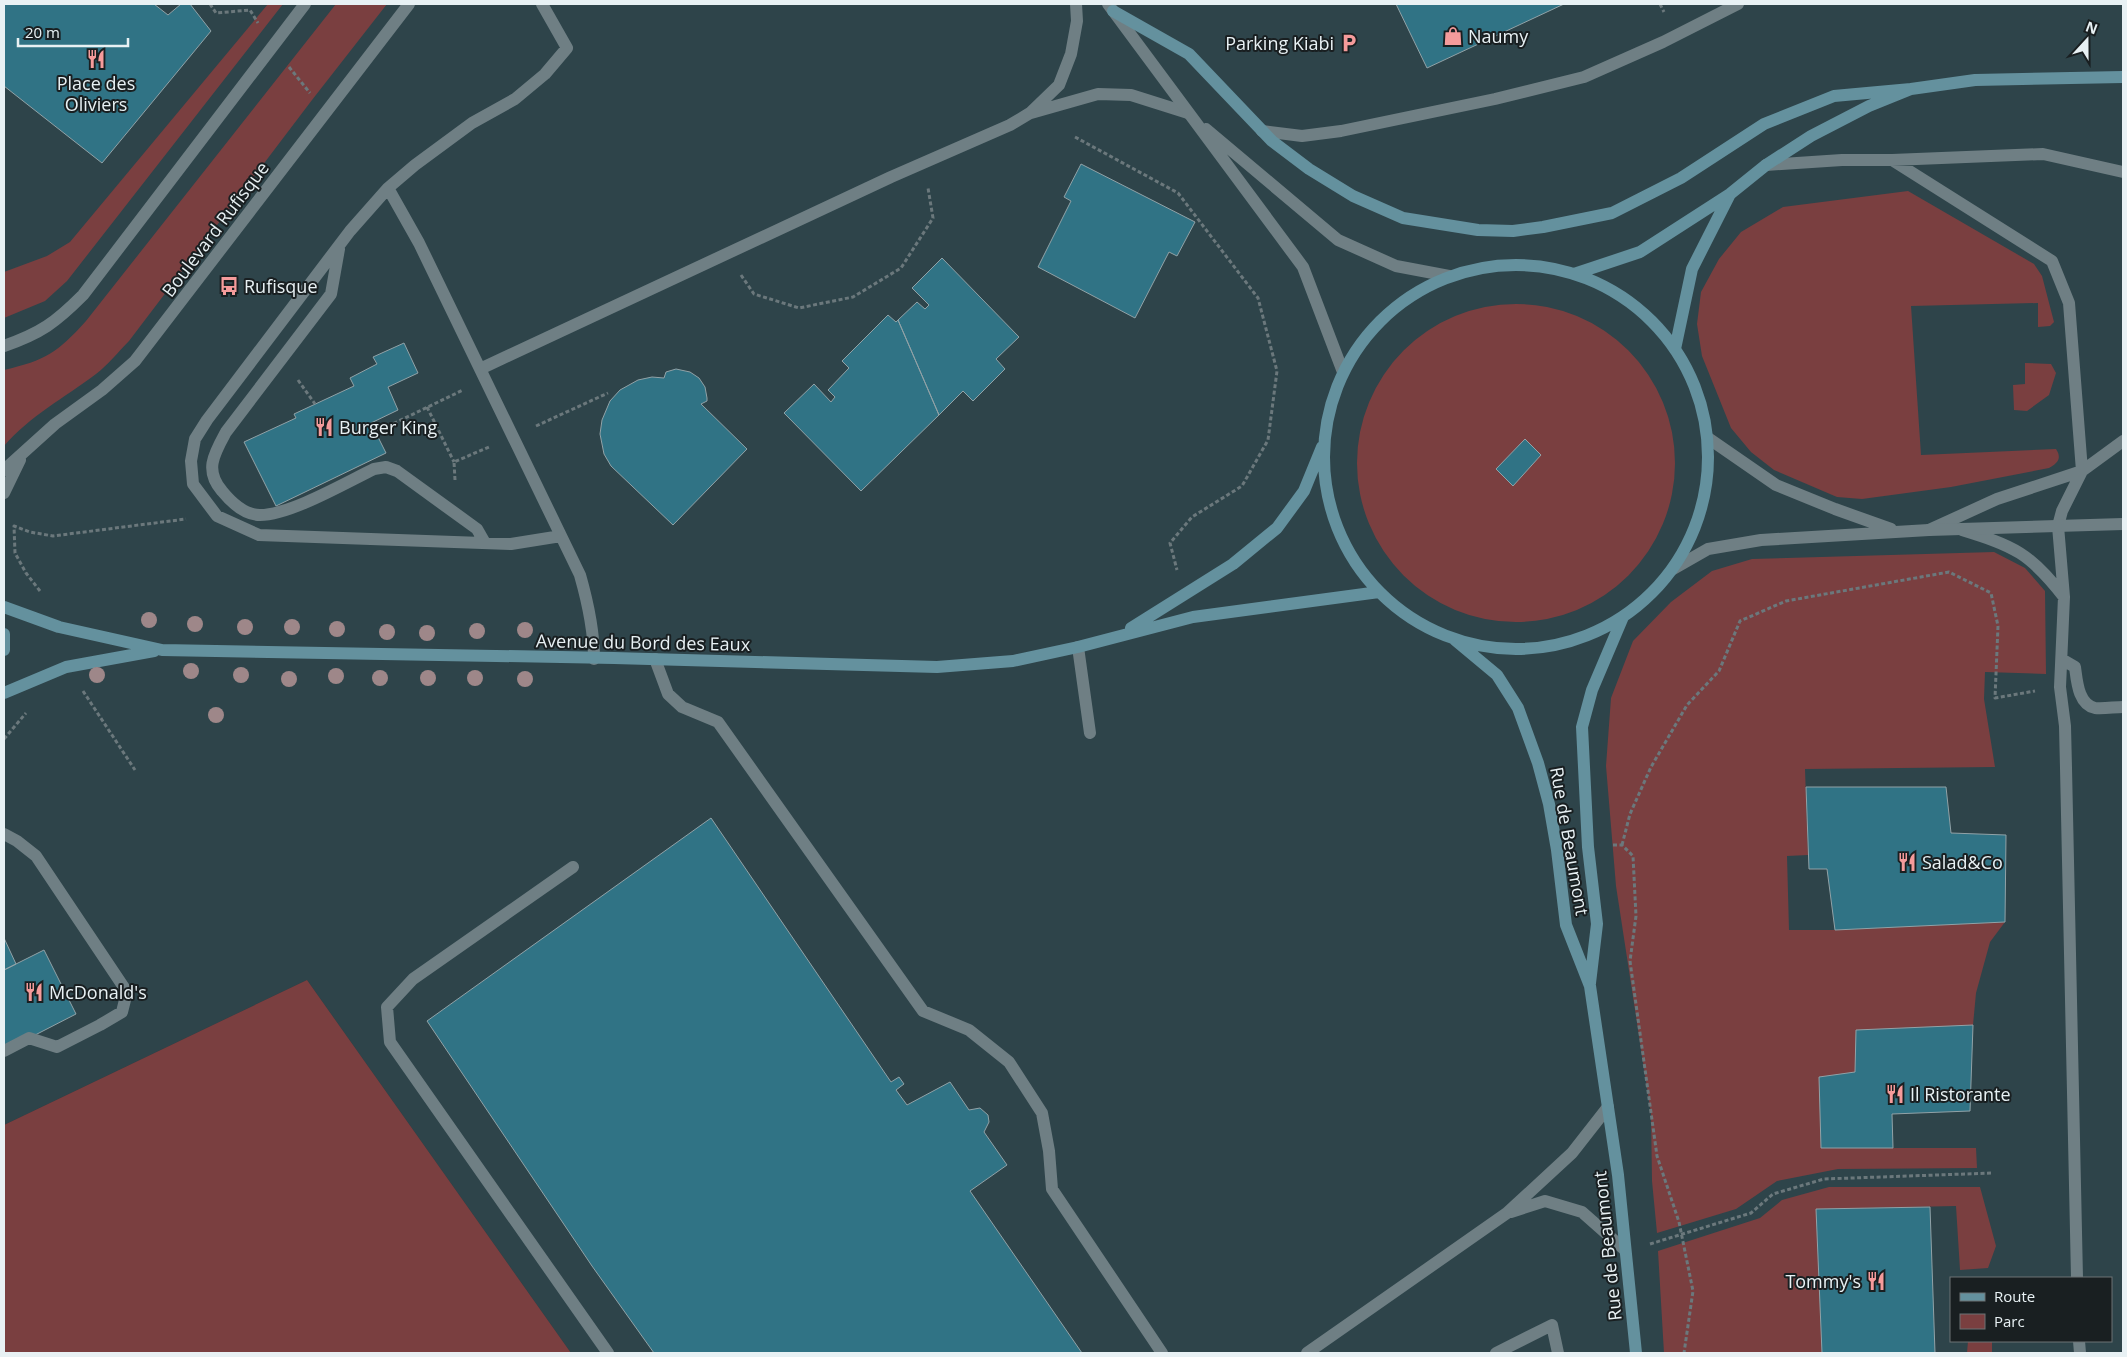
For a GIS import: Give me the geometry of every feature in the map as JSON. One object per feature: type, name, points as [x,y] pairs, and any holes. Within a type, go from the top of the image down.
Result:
[{"type":"street","points":[[4,346],[32,336],[59,319],[84,295],[305,4]]},
{"type":"street","name":"Boulevard Rufisque","points":[[4,470],[55,424],[102,390],[135,361],[409,4]]},
{"type":"street","points":[[542,4],[567,48],[545,74],[515,99],[472,123],[388,188],[350,231],[218,404],[195,439],[191,461],[193,484],[217,516],[259,535],[511,544],[561,536]]},
{"type":"street","points":[[483,374],[729,254],[924,162],[1010,125],[1030,113],[1059,84],[1071,54],[1077,20],[1076,4]]},
{"type":"street","points":[[1262,131],[1302,136],[1341,132],[1584,78],[1669,39],[1738,4]]},
{"type":"street","points":[[1110,8],[1189,54],[1272,141],[1309,169],[1345,191],[1403,218],[1478,230],[1513,231],[1612,213],[1681,178],[1764,124],[1834,96],[1911,89],[1975,80],[2123,77]]},
{"type":"street","points":[[1110,8],[1303,267],[1343,372]]},
{"type":"street","points":[[1574,274],[1640,252],[1730,194],[1766,165],[1811,136],[1869,106],[1911,89]]},
{"type":"street","points":[[1030,113],[1098,94],[1131,95],[1188,113],[1338,240],[1396,266],[1449,276]]},
{"type":"street","points":[[1766,165],[1842,160],[2042,154],[2123,172]]},
{"type":"street","points":[[1892,160],[2052,261],[2069,303],[2082,470],[2062,511],[2058,526],[2064,596],[2063,660],[2060,687],[2065,726],[2077,1277]]},
{"type":"street","points":[[388,188],[419,243],[580,575],[590,610],[594,638],[594,659]]},
{"type":"street","points":[[1675,349],[1692,270],[1730,194]]},
{"type":"street","points":[[339,246],[331,294],[226,432],[212,456],[214,481],[234,506],[258,516],[287,511],[374,469],[386,467],[397,471],[477,529],[485,543]]},
{"type":"street","points":[[1511,265],[1574,274],[1603,286],[1631,303],[1655,324],[1675,349],[1694,384],[1702,407],[1708,438],[1708,472],[1702,507],[1690,539],[1673,569],[1650,596],[1623,617],[1583,638],[1540,648],[1496,648],[1453,639],[1409,617],[1379,592],[1346,548],[1327,497],[1323,442],[1329,406],[1343,372],[1362,341],[1387,314],[1416,292],[1449,276],[1511,265]]},
{"type":"street","points":[[1708,438],[1776,485],[1835,509],[1898,531]]},
{"type":"street","points":[[1929,530],[1997,499],[2082,470],[2123,440]]},
{"type":"street","name":"Avenue du Bord des Eaux","points":[[1120,635],[1233,564],[1277,528],[1304,492],[1323,442]]},
{"type":"street","name":"Boulevard Rufisque","points":[[4,493],[23,452]]},
{"type":"street","points":[[1673,569],[1708,549],[1761,540],[1898,531],[2123,524]]},
{"type":"street","points":[[1959,529],[2001,542],[2029,557],[2064,596]]},
{"type":"street","name":"Avenue du Bord des Eaux","points":[[4,693],[66,667],[162,650],[655,659],[937,667],[1012,661],[1078,647],[1193,617],[1379,592]]},
{"type":"street","name":"Avenue du Bord des Eaux","points":[[4,607],[59,627],[162,650]]},
{"type":"street","name":"Rue de Beaumont","points":[[1590,986],[1597,924],[1588,847],[1582,727],[1592,690],[1623,617]]},
{"type":"street","points":[[4,634],[4,650]]},
{"type":"street","name":"Rue de Beaumont","points":[[1453,639],[1497,675],[1518,708],[1538,763],[1549,804],[1566,925],[1590,986],[1618,1175],[1636,1353]]},
{"type":"street","points":[[1078,647],[1090,733]]},
{"type":"street","points":[[655,659],[668,694],[682,706],[718,722],[922,1011],[969,1030],[1009,1062],[1042,1113],[1050,1151],[1052,1189],[1162,1353]]},
{"type":"street","points":[[2063,660],[2076,667],[2077,686],[2085,701],[2094,708],[2123,707]]},
{"type":"street","points":[[4,834],[17,841],[36,856],[127,992],[122,1012],[57,1047],[29,1038],[4,1050]]},
{"type":"street","points":[[572,867],[413,979],[387,1007],[390,1042],[608,1353]]},
{"type":"street","points":[[1307,1353],[1507,1213],[1572,1153],[1608,1107]]},
{"type":"street","points":[[1507,1213],[1545,1201],[1582,1212],[1625,1250]]},
{"type":"street","points":[[1496,1353],[1552,1325],[1558,1353]]},
{"type":"path","points":[[1075,138],[1178,193],[1258,298],[1277,371],[1268,440],[1242,486],[1192,517],[1170,544],[1178,571]]},
{"type":"path","points":[[729,254],[754,294],[799,308],[853,297],[900,268],[933,218],[924,162]]},
{"type":"path","points":[[376,432],[427,407],[483,374]]},
{"type":"path","points":[[427,407],[454,462]]},
{"type":"path","points":[[45,598],[26,573],[15,553],[14,526],[30,532],[53,536],[195,518],[210,507]]},
{"type":"path","points":[[1622,845],[1630,814],[1651,767],[1687,705],[1719,671],[1740,622],[1786,601],[1949,572],[1991,593],[1998,626],[1995,698],[2060,687]]},
{"type":"path","points":[[80,687],[134,770]]},
{"type":"path","points":[[1612,845],[1622,845],[1633,856],[1636,916],[1630,961],[1657,1156],[1682,1235],[1693,1291],[1684,1353]]},
{"type":"path","points":[[1625,1250],[1682,1235],[1751,1213],[1773,1194],[1824,1179],[1992,1173]]},
{"type":"shaded area","points":[[4,4],[2123,4],[2123,1353],[571,1353],[307,980],[4,1125]]},
{"type":"green space","points":[[268,4],[283,4],[67,281],[45,301],[4,318],[4,272],[47,256],[70,242]]},
{"type":"green space","points":[[336,4],[387,4],[129,341],[109,363],[36,416],[4,446],[4,370],[30,363],[50,354],[67,341],[86,321]]},
{"type":"green space","points":[[1908,191],[2034,264],[2042,276],[2054,322],[2050,326],[2038,327],[2038,303],[1911,306],[1921,455],[2056,449],[2059,458],[2049,468],[1951,487],[1862,499],[1837,497],[1774,470],[1751,452],[1731,428],[1702,356],[1697,324],[1701,292],[1719,259],[1741,232],[1783,207]]},
{"type":"green space","points":[[1516,304],[1547,307],[1577,316],[1604,331],[1629,350],[1648,375],[1663,402],[1672,432],[1675,463],[1672,494],[1663,524],[1648,551],[1629,576],[1604,595],[1577,610],[1547,619],[1516,622],[1485,619],[1455,610],[1428,595],[1403,576],[1384,551],[1369,524],[1360,494],[1357,463],[1360,432],[1369,402],[1384,375],[1403,350],[1428,331],[1455,316],[1485,307]]},
{"type":"green space","points":[[2025,363],[2051,364],[2056,373],[2049,395],[2027,411],[2014,410],[2013,385],[2025,384]]},
{"type":"green space","points":[[1994,552],[2025,568],[2045,591],[2046,674],[1985,672],[1984,699],[1995,767],[1805,769],[1808,855],[1787,856],[1789,930],[1835,930],[2005,922],[1990,942],[1976,993],[1973,1025],[1855,1072],[1821,1148],[1976,1148],[1977,1168],[1838,1169],[1777,1181],[1736,1209],[1657,1233],[1652,1181],[1651,1114],[1616,886],[1606,766],[1611,698],[1633,641],[1671,602],[1712,571],[1752,559]]},
{"type":"green space","points":[[307,980],[571,1353],[4,1353],[4,1125]]},
{"type":"green space","points":[[1829,1187],[1980,1187],[1996,1246],[1988,1268],[1960,1270],[1956,1206],[1816,1209],[1822,1353],[1664,1353],[1658,1251],[1760,1218],[1782,1200]]},
{"type":"green space","points":[[1968,1342],[1992,1342],[1992,1353],[1967,1353]]},
{"type":"building","name":"Place des Oliviers","points":[[4,4],[154,4],[168,15],[181,4],[190,4],[211,31],[102,163],[4,86]]},
{"type":"building","name":"Naumy","points":[[1396,4],[1564,4],[1427,68]]},
{"type":"building","points":[[1081,164],[1195,222],[1177,256],[1169,252],[1135,318],[1038,267],[1071,201],[1064,197]]},
{"type":"building","points":[[942,258],[1019,337],[996,359],[1005,369],[973,401],[963,391],[939,415],[898,320],[917,302],[925,309],[929,305],[912,288]]},
{"type":"building","points":[[888,315],[896,322],[898,320],[939,415],[861,491],[784,413],[814,384],[831,402],[835,397],[828,390],[849,368],[842,361]]},
{"type":"building","name":"Burger King","points":[[404,343],[418,373],[388,387],[398,410],[371,423],[386,453],[276,506],[244,442],[296,418],[294,414],[354,386],[350,378],[377,364],[373,357]]},
{"type":"building","points":[[676,369],[690,372],[699,378],[705,387],[707,398],[707,401],[701,404],[747,449],[673,525],[611,466],[604,454],[600,434],[602,420],[610,401],[620,390],[638,380],[652,377],[664,378],[666,372]]},
{"type":"building","points":[[1525,439],[1541,455],[1513,486],[1496,469]]},
{"type":"building","name":"Salad&Co","points":[[1806,787],[1946,787],[1951,833],[2006,835],[2005,922],[1835,930],[1827,869],[1809,869]]},
{"type":"building","points":[[711,818],[891,1082],[899,1077],[904,1084],[896,1090],[907,1105],[950,1082],[969,1110],[980,1108],[988,1115],[989,1122],[984,1132],[1007,1165],[970,1191],[1082,1353],[654,1353],[592,1266],[427,1021]]},
{"type":"building","points":[[4,938],[16,964],[4,970]]},
{"type":"building","name":"McDonald's","points":[[44,950],[76,1014],[4,1051],[4,970]]},
{"type":"building","name":"Il Ristorante","points":[[1973,1025],[1970,1111],[1892,1114],[1893,1148],[1821,1148],[1819,1077],[1855,1072],[1856,1030]]},
{"type":"building","name":"Tommy's","points":[[1930,1207],[1935,1353],[1822,1353],[1816,1209]]},
{"type":"place","name":"Naumy","points":[[1453,36]]},
{"type":"place","name":"Parking Kiabi","points":[[1349,43]]},
{"type":"place","name":"Place des Oliviers","points":[[96,59]]},
{"type":"place","name":"Rufisque","points":[[229,286]]},
{"type":"place","name":"Burger King","points":[[324,427]]},
{"type":"place","name":"Salad&Co","points":[[1907,862]]},
{"type":"place","name":"McDonald's","points":[[34,992]]},
{"type":"place","name":"Il Ristorante","points":[[1895,1094]]},
{"type":"place","name":"Tommy's","points":[[1876,1281]]}]
